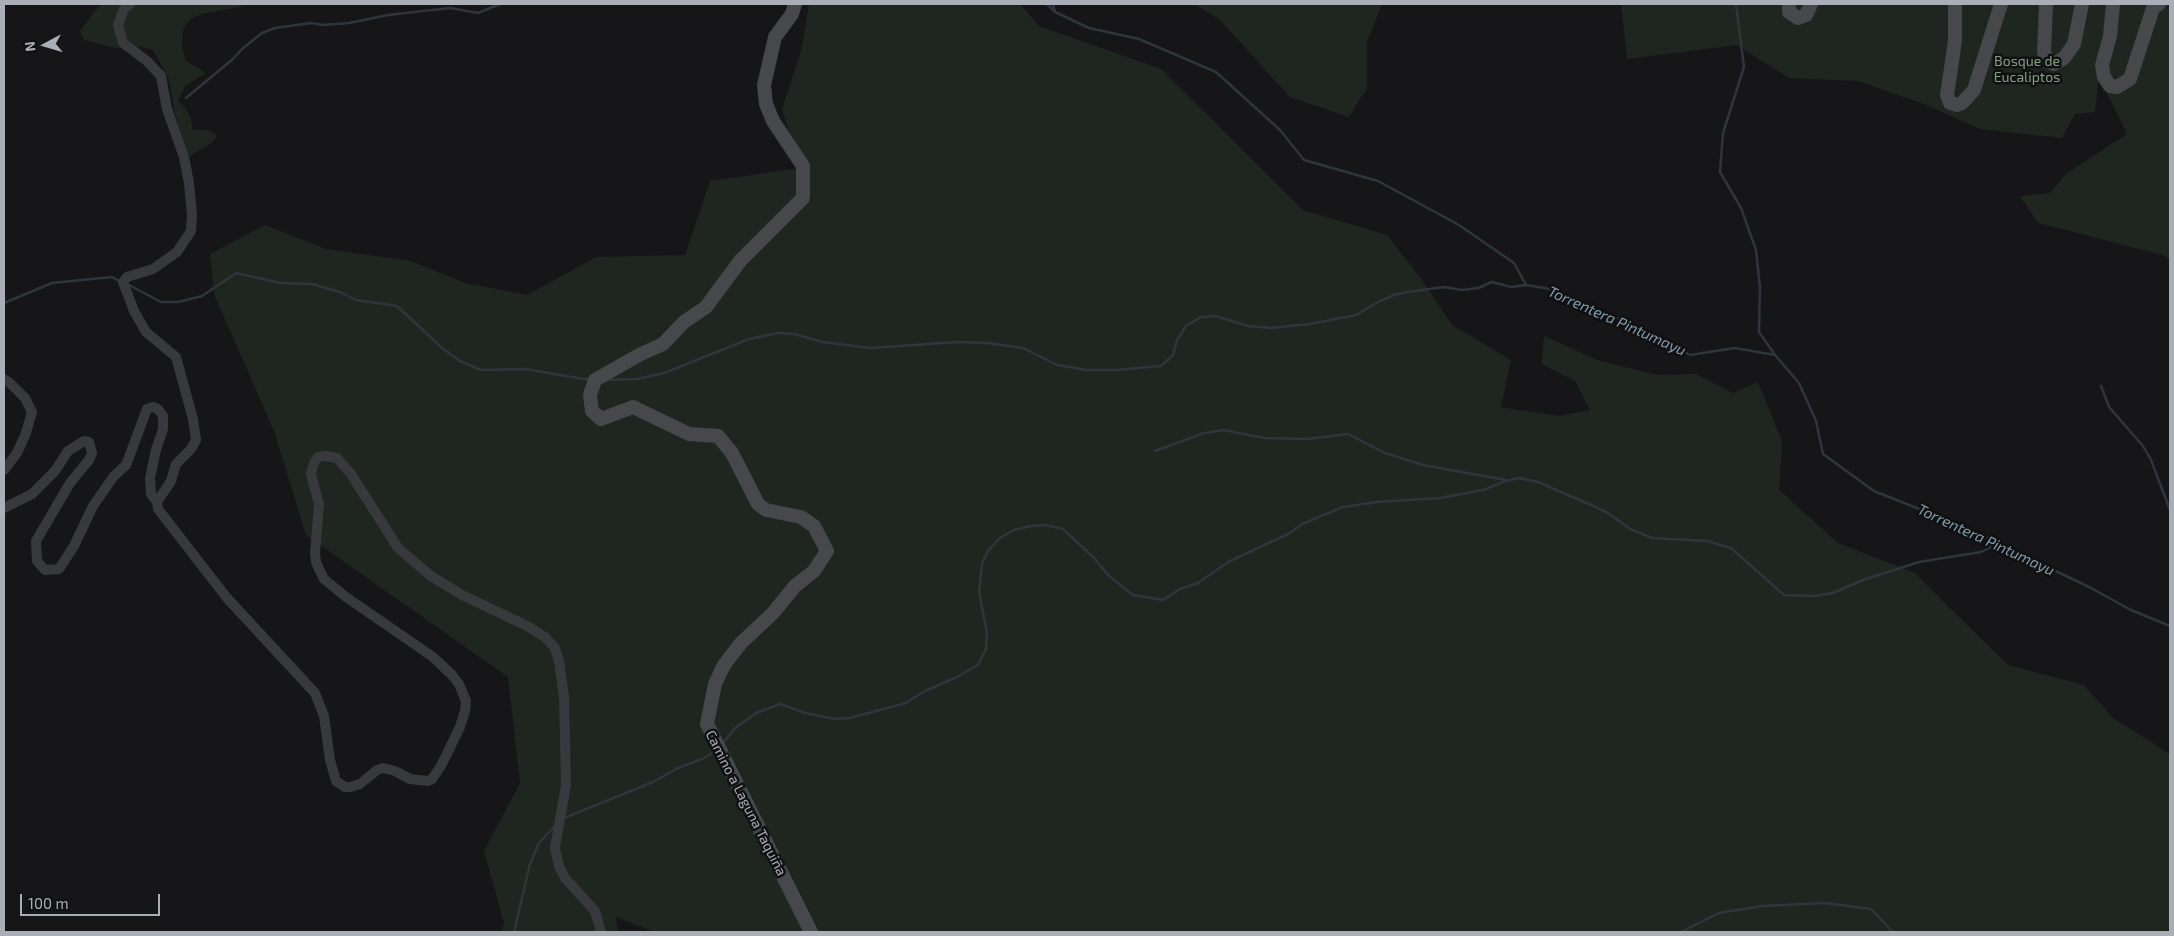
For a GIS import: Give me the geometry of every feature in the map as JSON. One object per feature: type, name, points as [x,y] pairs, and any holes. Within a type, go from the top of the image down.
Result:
[{"type":"street","points":[[130,4],[124,9],[118,25],[123,43],[147,61],[161,76],[167,109],[184,157],[192,214],[191,231],[177,252],[153,269],[127,276],[123,282],[134,311],[146,332],[176,357],[193,419],[196,440],[191,449],[176,464],[172,481],[157,502]]},
{"type":"street","name":"Camino a Laguna Taquiña","points":[[795,4],[792,14],[776,37],[764,86],[766,104],[773,121],[804,166],[803,198],[740,261],[706,307],[684,322],[663,344],[594,380],[590,395],[592,411],[601,419],[633,407],[690,434],[718,436],[732,453],[758,504],[766,510],[801,517],[814,526],[827,551],[814,571],[795,586],[773,613],[741,643],[724,665],[715,684],[707,724],[811,932]]},
{"type":"street","points":[[1789,4],[1789,12],[1798,18],[1806,15],[1811,4]]},
{"type":"street","points":[[1955,4],[1955,41],[1947,95],[1950,103],[1957,105],[1962,103],[1974,90],[2001,4]]},
{"type":"street","points":[[2046,4],[2044,52],[2049,62],[2054,64],[2064,58],[2074,44],[2082,4]]},
{"type":"street","points":[[2113,4],[2110,36],[2102,65],[2104,78],[2110,86],[2117,87],[2130,79],[2153,8],[2159,4]]},
{"type":"street","points":[[4,379],[25,398],[32,412],[26,433],[17,453],[4,470]]},
{"type":"street","points":[[4,508],[32,494],[55,471],[68,451],[84,441],[89,442],[92,453],[89,460],[70,483],[36,541],[37,560],[45,570],[59,569],[74,546],[93,506],[114,476],[126,465],[147,409],[153,407],[158,409],[163,416],[163,430],[156,450],[150,478],[151,494],[157,502],[158,509],[226,598],[315,694],[324,716],[336,781],[345,787],[360,784],[377,770],[383,768],[410,779],[421,781],[432,779],[441,766],[460,726],[466,701],[459,684],[433,657],[337,590],[324,578],[316,562],[315,552],[319,504],[311,474],[318,457],[337,458],[344,465],[398,548],[431,576],[545,637],[555,648],[559,661],[564,697],[566,785],[556,848],[559,866],[565,878],[595,911],[600,932]]},
{"type":"green space","points":[[103,4],[244,4],[240,7],[202,14],[190,19],[183,30],[182,47],[186,61],[206,73],[185,86],[178,101],[185,107],[191,119],[193,130],[207,130],[217,135],[214,141],[189,157],[175,114],[169,79],[153,50],[141,47],[115,48],[84,40],[80,31],[98,7]]},
{"type":"green space","points":[[809,4],[1020,4],[1039,26],[1161,69],[1303,210],[1387,235],[1422,280],[1452,325],[1511,360],[1501,407],[1560,416],[1590,410],[1575,381],[1542,364],[1544,336],[1600,361],[1658,375],[1696,374],[1733,393],[1758,382],[1782,441],[1779,490],[1838,543],[1915,573],[2008,665],[2084,685],[2113,718],[2170,754],[2170,932],[655,932],[616,917],[618,932],[501,932],[504,923],[484,851],[520,783],[508,677],[306,535],[274,431],[214,294],[210,254],[265,225],[326,249],[411,261],[465,283],[527,295],[596,257],[685,255],[710,181],[800,168],[782,109],[802,48]]},
{"type":"green space","points":[[1194,4],[1382,4],[1367,42],[1367,88],[1349,117],[1290,97],[1219,19]]},
{"type":"green space","name":"Bosque de Eucaliptos","points":[[1621,4],[2170,4],[2170,260],[2163,255],[2038,223],[2020,196],[2050,193],[2066,174],[2127,134],[2099,77],[2095,112],[2075,114],[2062,138],[1980,129],[1924,104],[1858,81],[1789,78],[1737,45],[1627,59]]},
{"type":"waterway","points":[[186,98],[262,33],[275,28],[311,23],[323,25],[349,23],[388,15],[450,8],[478,13],[500,4]]},
{"type":"waterway","name":"Torrentera Pintumayu","points":[[1047,4],[1055,12],[1089,28],[1139,39],[1216,72],[1280,130],[1304,160],[1378,181],[1459,225],[1514,263],[1526,285],[1556,290],[1652,334],[1690,355],[1735,348],[1775,355],[1799,383],[1816,421],[1823,454],[1874,491],[1962,526],[2089,587],[2131,610],[2170,626]]},
{"type":"waterway","name":"Torrentera Pintumayu","points":[[1053,4],[1055,12]]},
{"type":"waterway","points":[[1736,4],[1744,67],[1723,133],[1720,172],[1741,208],[1756,250],[1760,287],[1759,332],[1775,355]]},
{"type":"waterway","points":[[129,285],[161,302],[178,302],[202,296],[236,273],[281,283],[312,284],[340,292],[356,300],[397,306],[442,348],[460,361],[481,370],[525,369],[590,380]]},
{"type":"waterway","points":[[4,303],[52,283],[112,277],[121,282]]},
{"type":"waterway","points":[[606,380],[637,379],[664,373],[749,339],[778,333],[794,334],[823,342],[870,348],[958,342],[987,343],[1023,348],[1057,365],[1087,370],[1116,370],[1161,366],[1173,355],[1177,340],[1186,326],[1201,317],[1215,316],[1248,326],[1270,328],[1310,324],[1356,315],[1380,301],[1407,292],[1444,287],[1462,290],[1478,288],[1492,282],[1511,287],[1526,285]]},
{"type":"waterway","points":[[2101,386],[2109,407],[2143,446],[2151,460],[2170,510]]},
{"type":"waterway","points":[[1155,451],[1204,433],[1223,430],[1264,438],[1307,439],[1348,434],[1385,453],[1423,465],[1506,480]]},
{"type":"waterway","points":[[722,745],[734,729],[756,713],[780,704],[805,713],[834,719],[850,718],[906,703],[923,692],[957,677],[978,665],[986,649],[987,633],[979,592],[982,564],[988,551],[1000,538],[1014,530],[1031,526],[1045,525],[1063,529],[1094,558],[1109,576],[1133,595],[1163,600],[1180,589],[1198,583],[1228,562],[1290,533],[1302,524],[1343,507],[1377,502],[1440,498],[1483,490],[1519,478],[1538,482],[1591,505],[1608,513],[1630,529],[1652,538],[1707,541],[1731,548],[1784,595],[1814,596],[1833,593],[1863,580],[1919,562],[1981,552],[1999,543]]},
{"type":"waterway","points":[[564,818],[653,782],[678,768],[702,759],[714,752]]},
{"type":"waterway","points":[[514,932],[530,864],[539,843],[555,826]]},
{"type":"waterway","points":[[1681,932],[1719,913],[1762,906],[1825,903],[1871,909],[1893,932]]}]
